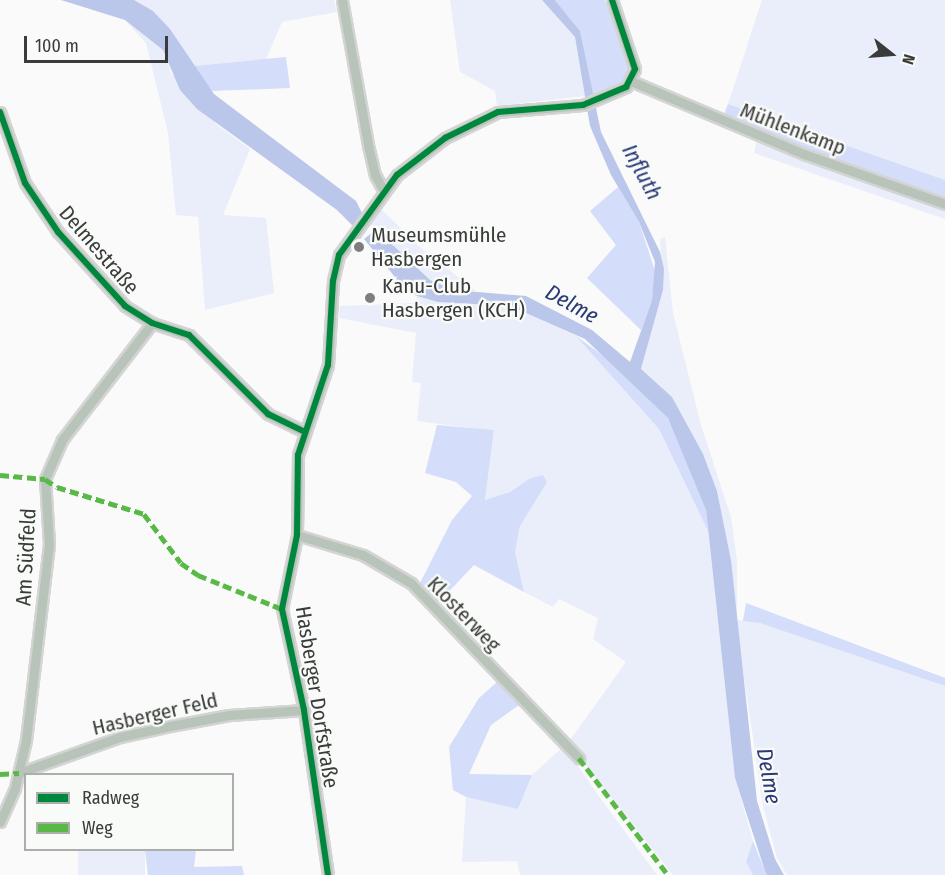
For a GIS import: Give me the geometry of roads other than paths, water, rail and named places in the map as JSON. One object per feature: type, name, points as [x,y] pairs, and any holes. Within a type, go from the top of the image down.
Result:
[{"type":"street","points":[[342,0],[368,145],[375,175],[384,191],[397,175],[445,138],[498,112],[583,105],[598,100],[631,81],[635,69],[612,0]]},
{"type":"street","name":"Mühlenkamp","points":[[631,81],[804,154],[945,204]]},
{"type":"street","name":"Delmestraße","points":[[0,112],[25,183],[58,232],[125,306],[152,323],[189,335],[268,414],[305,432]]},
{"type":"street","name":"Hasberger Dorfstraße","points":[[328,875],[304,710],[282,609],[297,535],[298,454],[328,365],[333,281],[339,255],[365,214],[384,191]]},
{"type":"street","name":"Am Südfeld","points":[[0,822],[19,772],[45,585],[49,544],[45,479],[62,440],[152,323]]},
{"type":"street","name":"Klosterweg","points":[[297,535],[363,555],[411,583],[579,758]]},
{"type":"street","name":"Hasberger Feld","points":[[19,772],[120,737],[170,726],[229,715],[304,710]]},
{"type":"place","name":"Museumsmühle Hasbergen","points":[[359,247]]},
{"type":"place","name":"Kanu-Club Hasbergen (KCH)","points":[[370,298]]},
{"type":"water label","name":"Influth","points":[[642,172]]},
{"type":"water label","name":"Delme","points":[[572,304]]},
{"type":"water label","name":"Delme","points":[[769,776]]}]
